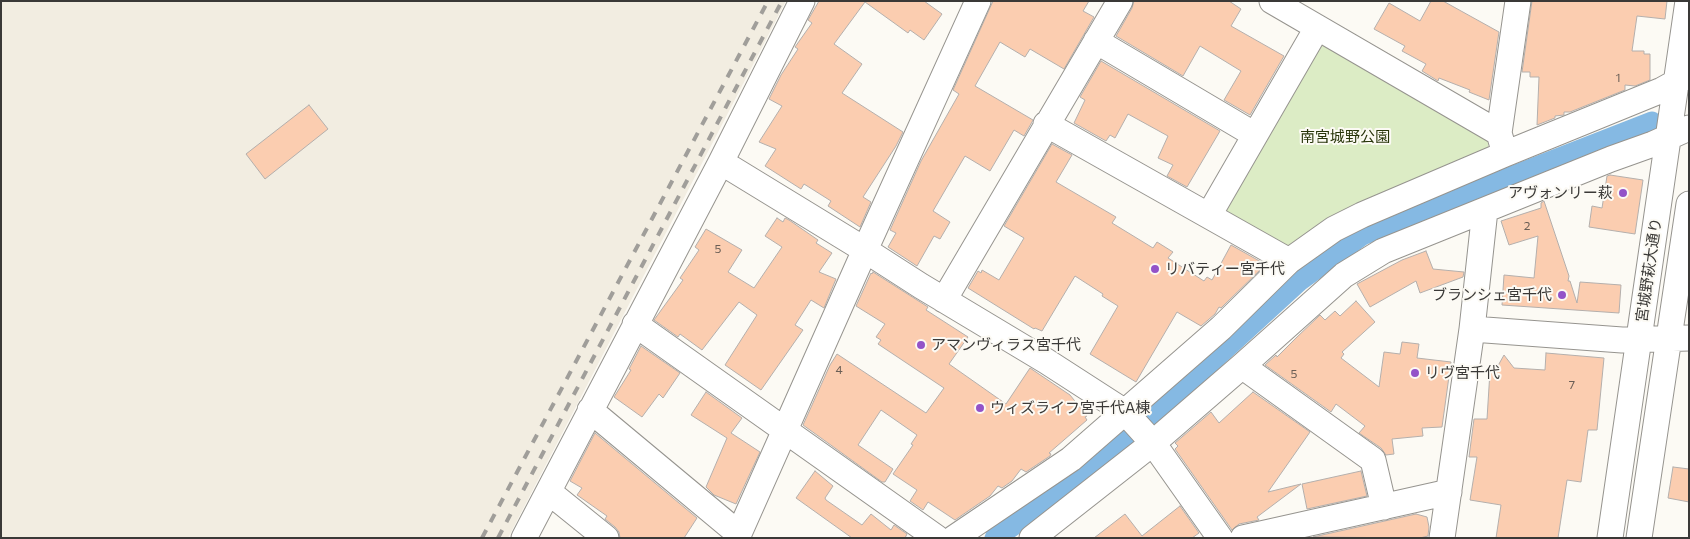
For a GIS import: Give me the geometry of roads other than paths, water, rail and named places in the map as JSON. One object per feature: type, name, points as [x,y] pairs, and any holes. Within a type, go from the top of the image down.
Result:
[{"type":"street","points":[[524,538],[721,162],[802,1]]},
{"type":"street","points":[[590,410],[738,536],[978,1]]},
{"type":"street","points":[[944,300],[1120,1]]},
{"type":"street","points":[[1272,1],[1502,143]]},
{"type":"street","points":[[1502,143],[1518,1]]},
{"type":"street","name":"宮城野萩大通り","points":[[1610,538],[1639,339],[1678,133],[1688,1]]},
{"type":"street","points":[[1209,215],[1317,28]]},
{"type":"street","points":[[1096,41],[1255,135]]},
{"type":"street","points":[[1032,538],[1139,428],[1221,328],[1289,260],[1334,229],[1502,143],[1662,90],[1682,78]]},
{"type":"street","points":[[1046,124],[1289,260]]},
{"type":"street","points":[[954,538],[1071,459],[1139,428],[1242,366],[1344,275],[1383,251],[1611,158],[1678,133]]},
{"type":"street","points":[[721,162],[1046,361],[1139,428],[1220,538]]},
{"type":"street","name":"宮城野萩大通り","points":[[1639,538],[1679,338],[1689,204]]},
{"type":"street","points":[[1442,538],[1472,329],[1485,210]]},
{"type":"street","points":[[635,324],[937,538]]},
{"type":"street","points":[[1472,329],[1622,340],[1679,338]]},
{"type":"street","points":[[1242,366],[1373,460],[1384,507]]},
{"type":"street","points":[[549,492],[606,538]]},
{"type":"street","points":[[1243,538],[1449,492]]},
{"type":"waterway","points":[[995,538],[1093,470],[1299,281],[1362,235],[1652,122]]},
{"type":"railway","points":[[482,538],[768,1]]},
{"type":"railway","points":[[498,538],[782,1]]},
{"type":"place","name":"アヴォンリー萩","points":[[1623,193]]},
{"type":"place","name":"リバティー宮千代","points":[[1155,269]]},
{"type":"place","name":"ブランシェ宮千代","points":[[1562,295]]},
{"type":"place","name":"アマンヴィラス宮千代","points":[[921,345]]},
{"type":"place","name":"リヴ宮千代","points":[[1415,373]]},
{"type":"place","name":"ウィズライフ宮千代A棟","points":[[980,408]]},
{"type":"park label","name":"南宮城野公園","points":[[1345,137]]}]
